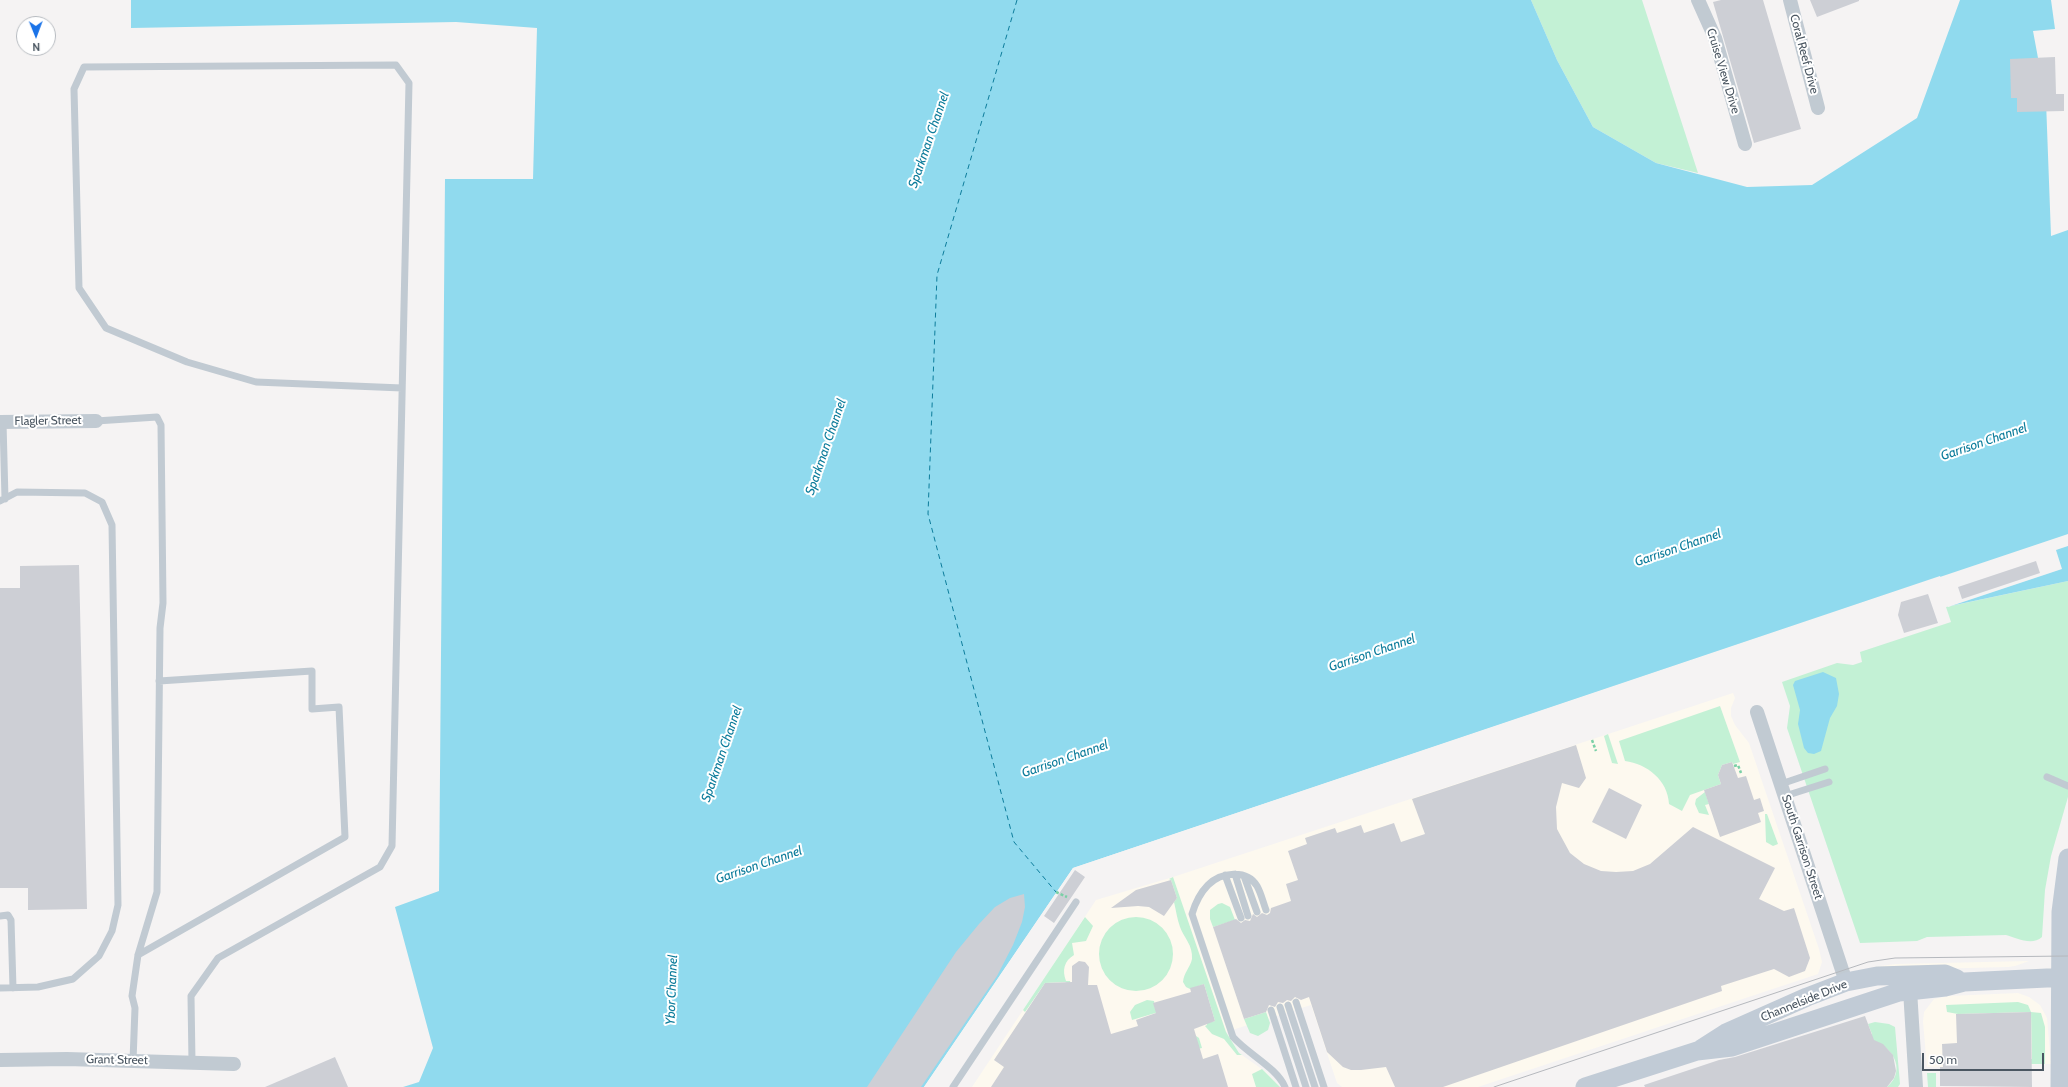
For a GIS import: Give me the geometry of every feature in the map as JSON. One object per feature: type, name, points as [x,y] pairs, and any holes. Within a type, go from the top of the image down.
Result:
[{"type":"main road","points":[[2060,1087],[2064,977],[2061,912],[2068,858]]},
{"type":"main road","name":"Channelside Drive","points":[[1697,1051],[1726,1033],[1807,997],[1846,982],[1877,976],[1945,974],[1964,982]]},
{"type":"main road","name":"Channelside Drive","points":[[1585,1087],[1697,1051],[1732,1047],[1878,997],[1910,990],[1945,987],[1964,982],[2064,977]]},
{"type":"main road","points":[[1757,1039],[1785,1021],[1825,1006],[1841,992],[1846,982]]},
{"type":"street","name":"Cruise View Drive","points":[[1698,0],[1715,38],[1745,144]]},
{"type":"street","name":"Coral Reef Drive","points":[[1790,0],[1818,108]]},
{"type":"street","name":"Flagler Street","points":[[2,422],[96,421]]},
{"type":"street","name":"South Garrison Street","points":[[1757,712],[1846,982]]},
{"type":"street","points":[[1910,990],[1916,1087]]},
{"type":"street","name":"Grant Street","points":[[0,1060],[192,1062],[234,1064]]},
{"type":"lane","points":[[192,1062],[191,996],[218,958],[380,867],[392,846],[409,83],[396,65],[84,67],[74,89],[79,288],[106,328],[188,362],[256,382],[402,388]]},
{"type":"lane","points":[[96,421],[157,417],[161,425],[163,603],[160,628],[156,892],[138,955],[132,996],[135,1008],[133,1061]]},
{"type":"lane","points":[[0,988],[38,987],[73,979],[99,956],[112,931],[118,905],[112,525],[102,502],[85,493],[17,492],[2,500],[2,422]]},
{"type":"lane","points":[[138,955],[345,837],[339,707],[312,708],[312,671],[159,681]]},
{"type":"lane","points":[[1783,790],[1825,769]]},
{"type":"lane","points":[[2048,777],[2068,786]]},
{"type":"lane","points":[[1783,790],[1830,782]]},
{"type":"lane","points":[[1226,875],[1244,917],[1235,874]]},
{"type":"lane","points":[[1266,910],[1257,886],[1244,876],[1235,874],[1226,875],[1208,884],[1195,904],[1192,914],[1233,1037],[1243,1049],[1276,1073],[1285,1087]]},
{"type":"lane","points":[[1244,876],[1258,912]]},
{"type":"lane","points":[[953,1087],[1076,902]]},
{"type":"lane","points":[[0,916],[8,915],[11,920],[13,988]]},
{"type":"lane","points":[[1296,1002],[1324,1087]]},
{"type":"lane","points":[[1288,1005],[1315,1087]]},
{"type":"lane","points":[[1280,1007],[1306,1087]]},
{"type":"lane","points":[[1271,1010],[1296,1087]]},
{"type":"path","points":[[1592,740],[1596,751]]},
{"type":"path","points":[[1734,766],[1738,765],[1741,773]]},
{"type":"shaded area","points":[[1733,693],[1735,698],[1731,708],[1731,716],[1735,725],[1749,743],[1819,949],[1822,962],[1818,974],[1478,1087],[1342,1087],[1337,1083],[1311,1005],[1226,1032],[1239,1053],[1266,1072],[1280,1087],[972,1087],[1096,900],[1173,877]]},
{"type":"shaded area","points":[[2029,961],[2008,967],[1888,970],[1872,967],[1896,964]]},
{"type":"shaded area","points":[[2018,993],[2029,997],[2040,1005],[2047,1018],[2051,1064],[1927,1067],[1923,1022],[1924,1012],[1934,999],[1949,996]]},
{"type":"green space","points":[[1531,0],[1642,0],[1698,173],[1656,163],[1593,127],[1557,60]]},
{"type":"green space","points":[[2068,581],[2068,797],[2051,856],[2045,890],[2042,937],[2038,940],[2029,941],[2006,935],[1927,937],[1917,941],[1860,943],[1787,728],[1790,706],[1782,682],[1837,663],[1853,665],[1862,662],[1860,652],[1951,622],[1946,607]]},
{"type":"green space","points":[[1720,706],[1740,762],[1733,764],[1732,762],[1722,765],[1718,775],[1721,784],[1690,795],[1682,811],[1669,804],[1668,795],[1665,788],[1655,775],[1641,766],[1625,761],[1619,741]]},
{"type":"green space","points":[[1608,734],[1618,764],[1612,763],[1604,736]]},
{"type":"green space","points":[[1705,792],[1709,804],[1705,805],[1709,815],[1699,813],[1695,804],[1696,799]]},
{"type":"green space","points":[[1765,814],[1767,814],[1778,844],[1773,846],[1766,842]]},
{"type":"green space","points":[[1173,877],[1226,1032],[1239,1053],[1242,1055],[1237,1055],[1224,1039],[1212,1034],[1205,1026],[1207,1023],[1215,1021],[1204,984],[1190,989],[1186,987],[1183,982],[1192,959],[1192,954],[1190,946],[1178,921],[1174,902],[1177,898],[1171,880],[1169,879]]},
{"type":"green space","points":[[1222,903],[1230,907],[1235,920],[1213,927],[1210,919],[1210,910]]},
{"type":"green space","points":[[1085,917],[1093,926],[1086,941],[1072,943],[1074,955],[1066,963],[1064,970],[1066,981],[1070,981],[1071,985],[1065,982],[1045,983],[1025,1012],[1023,1010]]},
{"type":"green space","points":[[1136,917],[1150,920],[1162,928],[1170,940],[1173,954],[1170,968],[1162,980],[1150,988],[1136,991],[1122,988],[1110,980],[1102,968],[1099,954],[1102,940],[1110,928],[1122,920]]},
{"type":"green space","points":[[1147,1000],[1154,1001],[1155,1008],[1162,1007],[1174,1044],[1196,1036],[1199,1038],[1202,1048],[1189,1051],[1186,1041],[1172,1046],[1162,1011],[1132,1020],[1130,1012],[1135,1005]]},
{"type":"green space","points":[[2018,1002],[2028,1005],[2031,1012],[1958,1014],[1947,1012],[1946,1005]]},
{"type":"green space","points":[[1266,1012],[1270,1023],[1268,1030],[1258,1036],[1250,1033],[1244,1019]]},
{"type":"green space","points":[[2031,1012],[2041,1013],[2045,1027],[2045,1064],[2030,1064],[2030,1062],[1935,1064],[1935,1059],[1943,1059],[1944,1061],[2032,1059]]},
{"type":"green space","points":[[1875,1022],[1889,1024],[1895,1027],[1900,1084],[1898,1087],[1887,1087],[1893,1080],[1896,1072],[1894,1058],[1890,1051],[1876,1042],[1868,1040],[1872,1034],[1868,1024]]},
{"type":"green space","points":[[1262,1069],[1280,1087],[1256,1087],[1252,1074]]},
{"type":"green space","points":[[1927,1073],[1936,1073],[1936,1087],[1928,1087]]},
{"type":"water","points":[[131,0],[1531,0],[1557,60],[1593,127],[1656,163],[1747,187],[1812,185],[1917,118],[1960,0],[2051,0],[2055,29],[2033,31],[2046,101],[2051,236],[2068,230],[2068,581],[1950,606],[1940,576],[1073,868],[924,1087],[403,1087],[419,1082],[433,1048],[395,907],[439,891],[445,179],[533,179],[537,28],[456,22],[131,28]]},
{"type":"water","points":[[1823,672],[1836,678],[1839,694],[1837,706],[1830,718],[1821,751],[1814,754],[1808,753],[1804,748],[1798,724],[1800,710],[1793,685],[1795,681]]},
{"type":"pier","points":[[2068,534],[2068,546],[2056,550],[2062,569],[1948,607],[1939,579],[1074,870],[927,1087],[924,1087],[1073,868]]},
{"type":"building","points":[[1721,0],[1763,0],[1801,129],[1754,143],[1713,2]]},
{"type":"building","points":[[1810,0],[1859,0],[1859,1],[1817,17]]},
{"type":"building","points":[[2055,57],[2056,94],[2064,94],[2064,111],[2017,112],[2017,98],[2011,98],[2010,59]]},
{"type":"building","points":[[2036,561],[2040,573],[1962,599],[1958,587]]},
{"type":"building","points":[[79,565],[87,909],[28,910],[28,888],[0,888],[0,588],[20,588],[20,566]]},
{"type":"building","points":[[1928,594],[1938,623],[1904,633],[1898,615],[1901,602]]},
{"type":"building","points":[[1576,745],[1586,778],[1579,788],[1562,783],[1556,807],[1557,829],[1570,853],[1584,864],[1601,871],[1633,871],[1650,864],[1693,827],[1775,868],[1759,899],[1784,911],[1794,908],[1810,958],[1805,971],[1789,977],[1774,969],[1721,986],[1722,991],[1443,1087],[1395,1087],[1386,1067],[1351,1070],[1343,1067],[1327,1052],[1309,997],[1301,1000],[1295,997],[1291,1001],[1287,1000],[1283,1003],[1278,1002],[1275,1007],[1269,1005],[1266,1012],[1244,1019],[1213,927],[1236,919],[1241,923],[1245,920],[1250,921],[1253,914],[1257,917],[1262,913],[1267,915],[1270,913],[1271,908],[1291,901],[1286,884],[1298,880],[1288,851],[1307,844],[1305,838],[1335,828],[1337,833],[1361,825],[1364,833],[1394,823],[1401,842],[1425,834],[1412,799]]},
{"type":"building","points":[[1732,762],[1738,778],[1746,776],[1754,800],[1760,798],[1764,811],[1758,813],[1761,822],[1720,837],[1704,790],[1721,784],[1718,775],[1722,765]]},
{"type":"building","points":[[1609,788],[1642,805],[1626,839],[1592,822]]},
{"type":"building","points":[[1075,870],[1085,877],[1054,923],[1044,916]]},
{"type":"building","points":[[1171,880],[1177,898],[1164,916],[1149,907],[1138,906],[1111,908],[1136,890]]},
{"type":"building","points":[[1024,894],[1025,907],[1022,922],[1013,945],[997,976],[921,1087],[867,1087],[956,952],[995,907],[1010,898]]},
{"type":"building","points":[[1079,961],[1085,962],[1089,967],[1088,985],[1097,985],[1111,1034],[1138,1026],[1136,1020],[1156,1013],[1153,1003],[1191,992],[1190,988],[1204,984],[1215,1021],[1194,1029],[1203,1059],[1218,1054],[1228,1087],[991,1087],[1004,1067],[994,1060],[1045,983],[1072,982],[1072,966]]},
{"type":"building","points":[[2031,1012],[2032,1087],[1940,1086],[1940,1067],[1943,1067],[1942,1044],[1957,1043],[1956,1014]]},
{"type":"building","points":[[1865,1016],[1874,1040],[1883,1044],[1893,1055],[1896,1071],[1894,1078],[1887,1087],[1645,1087],[1644,1085],[1719,1060],[1735,1057]]},
{"type":"building","points":[[335,1057],[348,1087],[265,1087]]},
{"type":"ferry route","points":[[1017,0],[937,275],[928,514],[1014,842],[1056,892]]},
{"type":"tram line","points":[[1494,1087],[1868,962],[1895,958],[2068,956]]},
{"type":"water label","name":"Sparkman Channel","points":[[929,140]]},
{"type":"water label","name":"Garrison Channel","points":[[1984,442]]},
{"type":"water label","name":"Sparkman Channel","points":[[826,447]]},
{"type":"water label","name":"Garrison Channel","points":[[1678,548]]},
{"type":"water label","name":"Garrison Channel","points":[[1372,653]]},
{"type":"water label","name":"Sparkman Channel","points":[[722,754]]},
{"type":"water label","name":"Garrison Channel","points":[[1065,759]]},
{"type":"water label","name":"Garrison Channel","points":[[759,865]]},
{"type":"water label","name":"Ybor Channel","points":[[672,990]]}]
